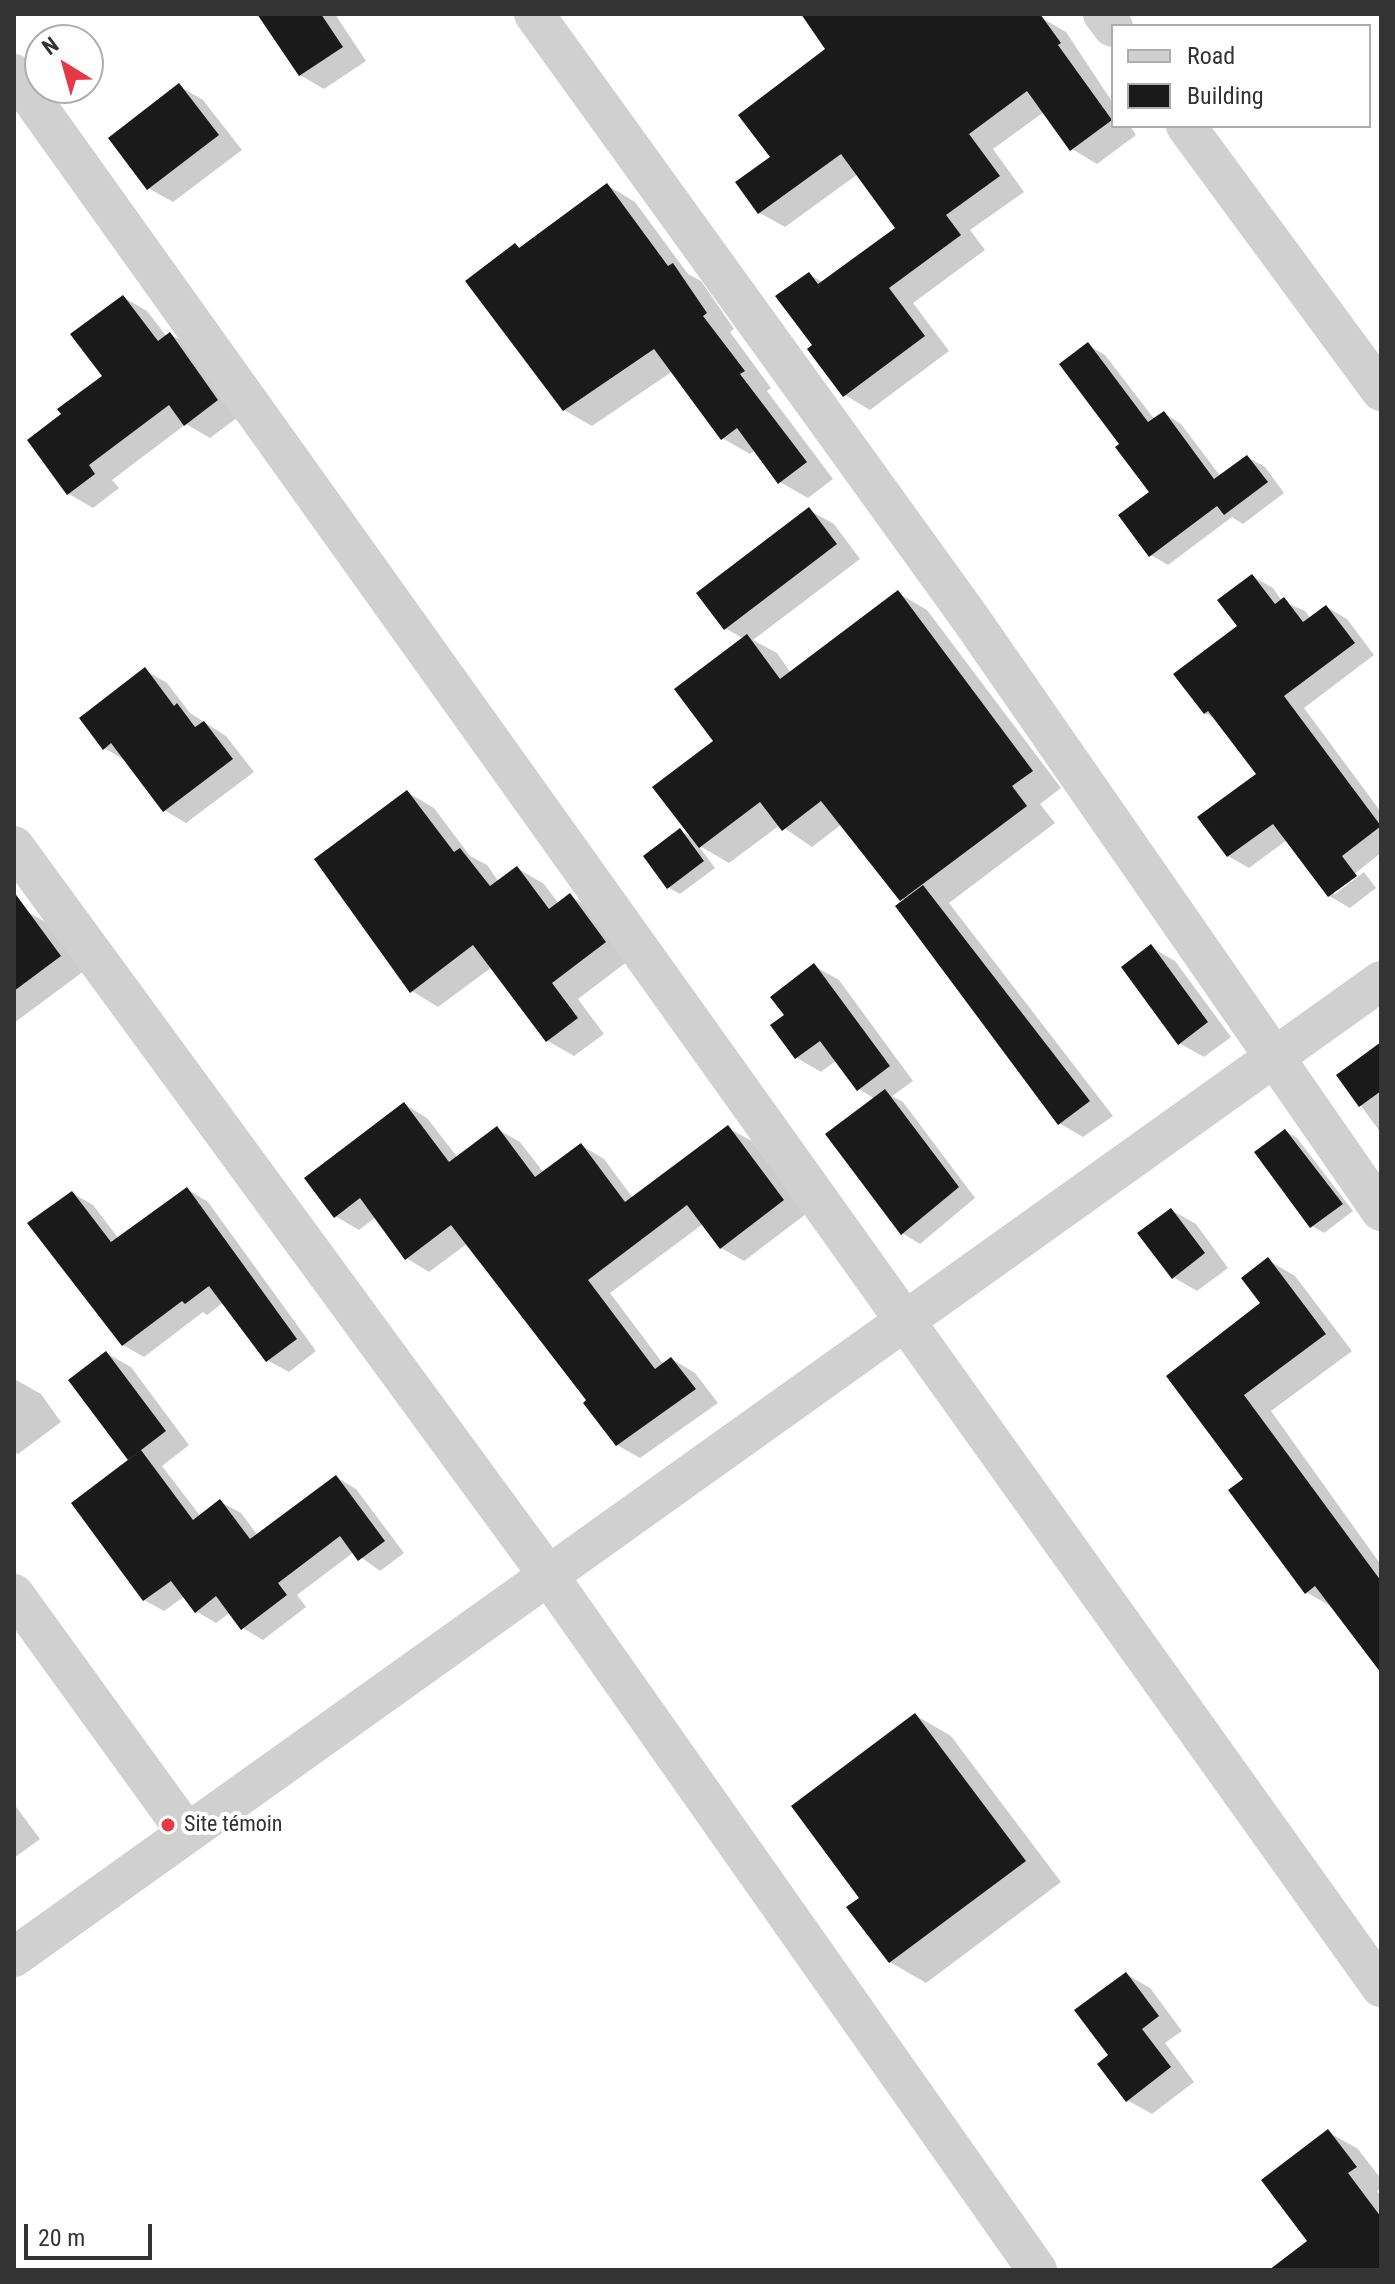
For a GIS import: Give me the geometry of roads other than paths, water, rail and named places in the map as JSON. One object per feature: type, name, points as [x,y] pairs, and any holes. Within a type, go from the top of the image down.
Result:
[{"type":"street","points":[[534,14],[970,618],[1381,1211]]},
{"type":"street","points":[[14,74],[1381,1987]]},
{"type":"street","points":[[1187,128],[1381,391]]},
{"type":"street","points":[[14,846],[548,1575],[1037,2270]]},
{"type":"street","points":[[14,1957],[1381,981]]},
{"type":"street","points":[[14,1594],[187,1833]]},
{"type":"place","name":"Site témoin","points":[[168,1825]]}]
